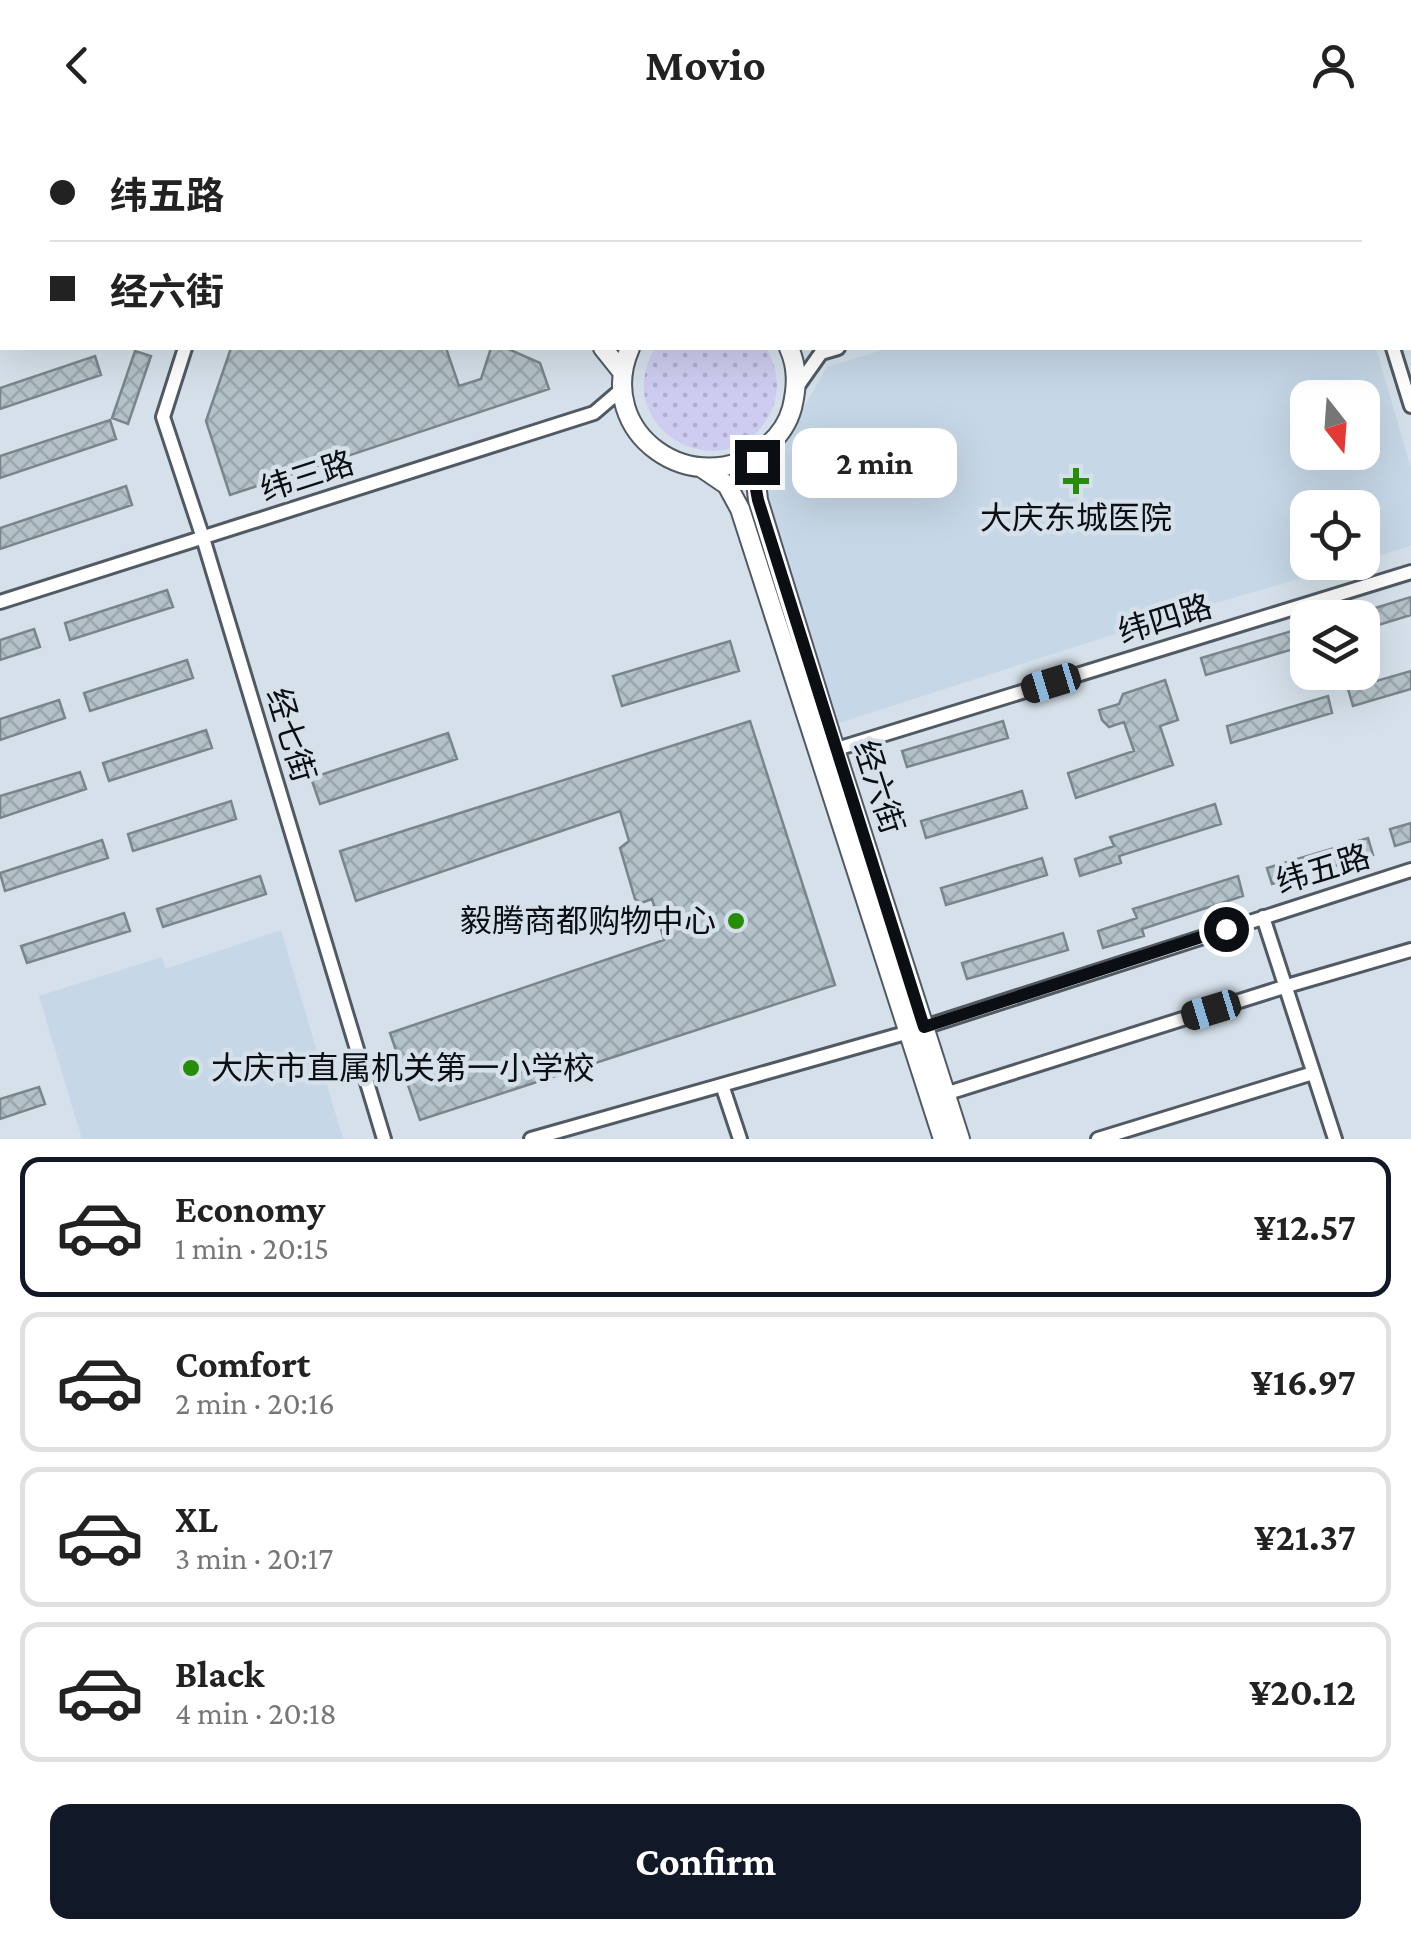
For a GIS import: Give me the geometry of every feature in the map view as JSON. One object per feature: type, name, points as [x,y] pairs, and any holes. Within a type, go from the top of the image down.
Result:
[{"type":"main road","points":[[603,350],[623,381]]},
{"type":"main road","points":[[629,350],[623,381],[629,417],[645,441],[668,459],[702,468],[724,468],[752,458],[775,440],[790,416],[797,387],[790,350]]},
{"type":"main road","name":"经六街","points":[[761,451],[755,472],[758,500],[827,752]]},
{"type":"main road","name":"经六街","points":[[702,468],[727,485],[740,509],[827,752],[916,1029],[943,1139]]},
{"type":"main road","name":"经六街","points":[[916,1029],[960,1139]]},
{"type":"street","name":"经七街","points":[[184,350],[163,417],[384,1139]]},
{"type":"street","points":[[797,387],[821,353],[831,350]]},
{"type":"street","points":[[1394,350],[1411,406]]},
{"type":"street","name":"纬三路","points":[[0,602],[594,413],[623,381]]},
{"type":"street","name":"纬四路","points":[[827,752],[1411,572]]},
{"type":"street","name":"纬五路","points":[[530,1139],[577,1133],[1411,870]]},
{"type":"street","points":[[1263,917],[1334,1139]]},
{"type":"street","points":[[945,1094],[1411,950]]},
{"type":"street","points":[[1098,1139],[1313,1073]]},
{"type":"street","points":[[722,1085],[740,1139]]},
{"type":"shaded area","points":[[654,350],[767,350],[777,380],[776,397],[770,414],[750,438],[727,449],[702,450],[678,442],[659,426],[647,404],[644,377]]},
{"type":"shaded area","points":[[882,350],[1377,350],[1411,469],[1411,546],[1380,555],[1380,490],[1290,490],[1290,580],[1295,580],[836,724],[763,478],[827,367]]},
{"type":"shaded area","name":"大庆市直属机关第一小学校","points":[[281,930],[343,1139],[82,1139],[39,996],[162,957],[165,969]]},
{"type":"building","points":[[230,350],[447,350],[459,386],[481,379],[490,350],[511,350],[540,363],[549,389],[230,495],[206,421]]},
{"type":"building","points":[[135,351],[151,356],[128,424],[112,418]]},
{"type":"building","points":[[95,356],[101,375],[0,409],[0,388]]},
{"type":"building","points":[[110,420],[116,439],[0,478],[0,456]]},
{"type":"building","points":[[126,486],[132,505],[0,549],[0,528]]},
{"type":"building","points":[[167,590],[173,607],[70,640],[65,623]]},
{"type":"building","points":[[1411,597],[1411,615],[1380,624],[1380,606]]},
{"type":"building","points":[[34,629],[40,647],[0,660],[0,640]]},
{"type":"building","points":[[1290,632],[1290,650],[1206,675],[1201,658]]},
{"type":"building","points":[[730,641],[739,671],[622,706],[613,676]]},
{"type":"building","points":[[187,660],[193,678],[90,711],[84,693]]},
{"type":"building","points":[[1411,671],[1411,689],[1353,706],[1348,690],[1380,690],[1380,680]]},
{"type":"building","points":[[1165,680],[1178,720],[1160,726],[1173,765],[1076,798],[1068,773],[1134,751],[1124,722],[1109,727],[1099,710],[1119,704],[1123,694]]},
{"type":"building","points":[[1328,696],[1332,713],[1231,743],[1227,726]]},
{"type":"building","points":[[59,700],[65,718],[0,740],[0,719]]},
{"type":"building","name":"毅腾商都购物中心","points":[[750,721],[835,985],[420,1120],[390,1033],[664,940],[652,899],[641,903],[635,899],[620,848],[629,841],[620,811],[356,901],[340,851]]},
{"type":"building","points":[[1003,721],[1008,738],[907,767],[902,751]]},
{"type":"building","points":[[206,730],[212,748],[109,781],[103,763]]},
{"type":"building","points":[[448,733],[457,759],[320,804],[311,778]]},
{"type":"building","points":[[80,772],[86,789],[0,818],[0,796]]},
{"type":"building","points":[[1022,791],[1027,808],[926,838],[921,821]]},
{"type":"building","points":[[231,801],[236,819],[133,851],[128,834]]},
{"type":"building","points":[[1215,804],[1221,824],[1119,856],[1121,863],[1080,876],[1075,859],[1114,846],[1110,837]]},
{"type":"building","points":[[1411,823],[1411,841],[1395,846],[1390,829]]},
{"type":"building","points":[[1368,838],[1373,855],[1272,884],[1267,868]]},
{"type":"building","points":[[102,840],[108,858],[5,891],[0,873]]},
{"type":"building","points":[[1042,858],[1047,875],[946,905],[941,888]]},
{"type":"building","points":[[260,876],[266,894],[163,927],[157,909]]},
{"type":"building","points":[[1238,876],[1243,896],[1142,929],[1144,936],[1103,948],[1098,931],[1137,918],[1133,909]]},
{"type":"building","points":[[124,913],[130,931],[27,963],[21,946]]},
{"type":"building","points":[[1063,933],[1068,950],[967,979],[962,963]]},
{"type":"building","points":[[39,1087],[45,1104],[0,1119],[0,1099]]},
{"type":"place","name":"大庆东城医院","points":[[1076,481]]},
{"type":"place","name":"毅腾商都购物中心","points":[[736,921]]},
{"type":"place","name":"大庆市直属机关第一小学校","points":[[191,1068]]},
{"type":"route","points":[[757,462],[758,500],[924,1027],[1226,929]]}]
